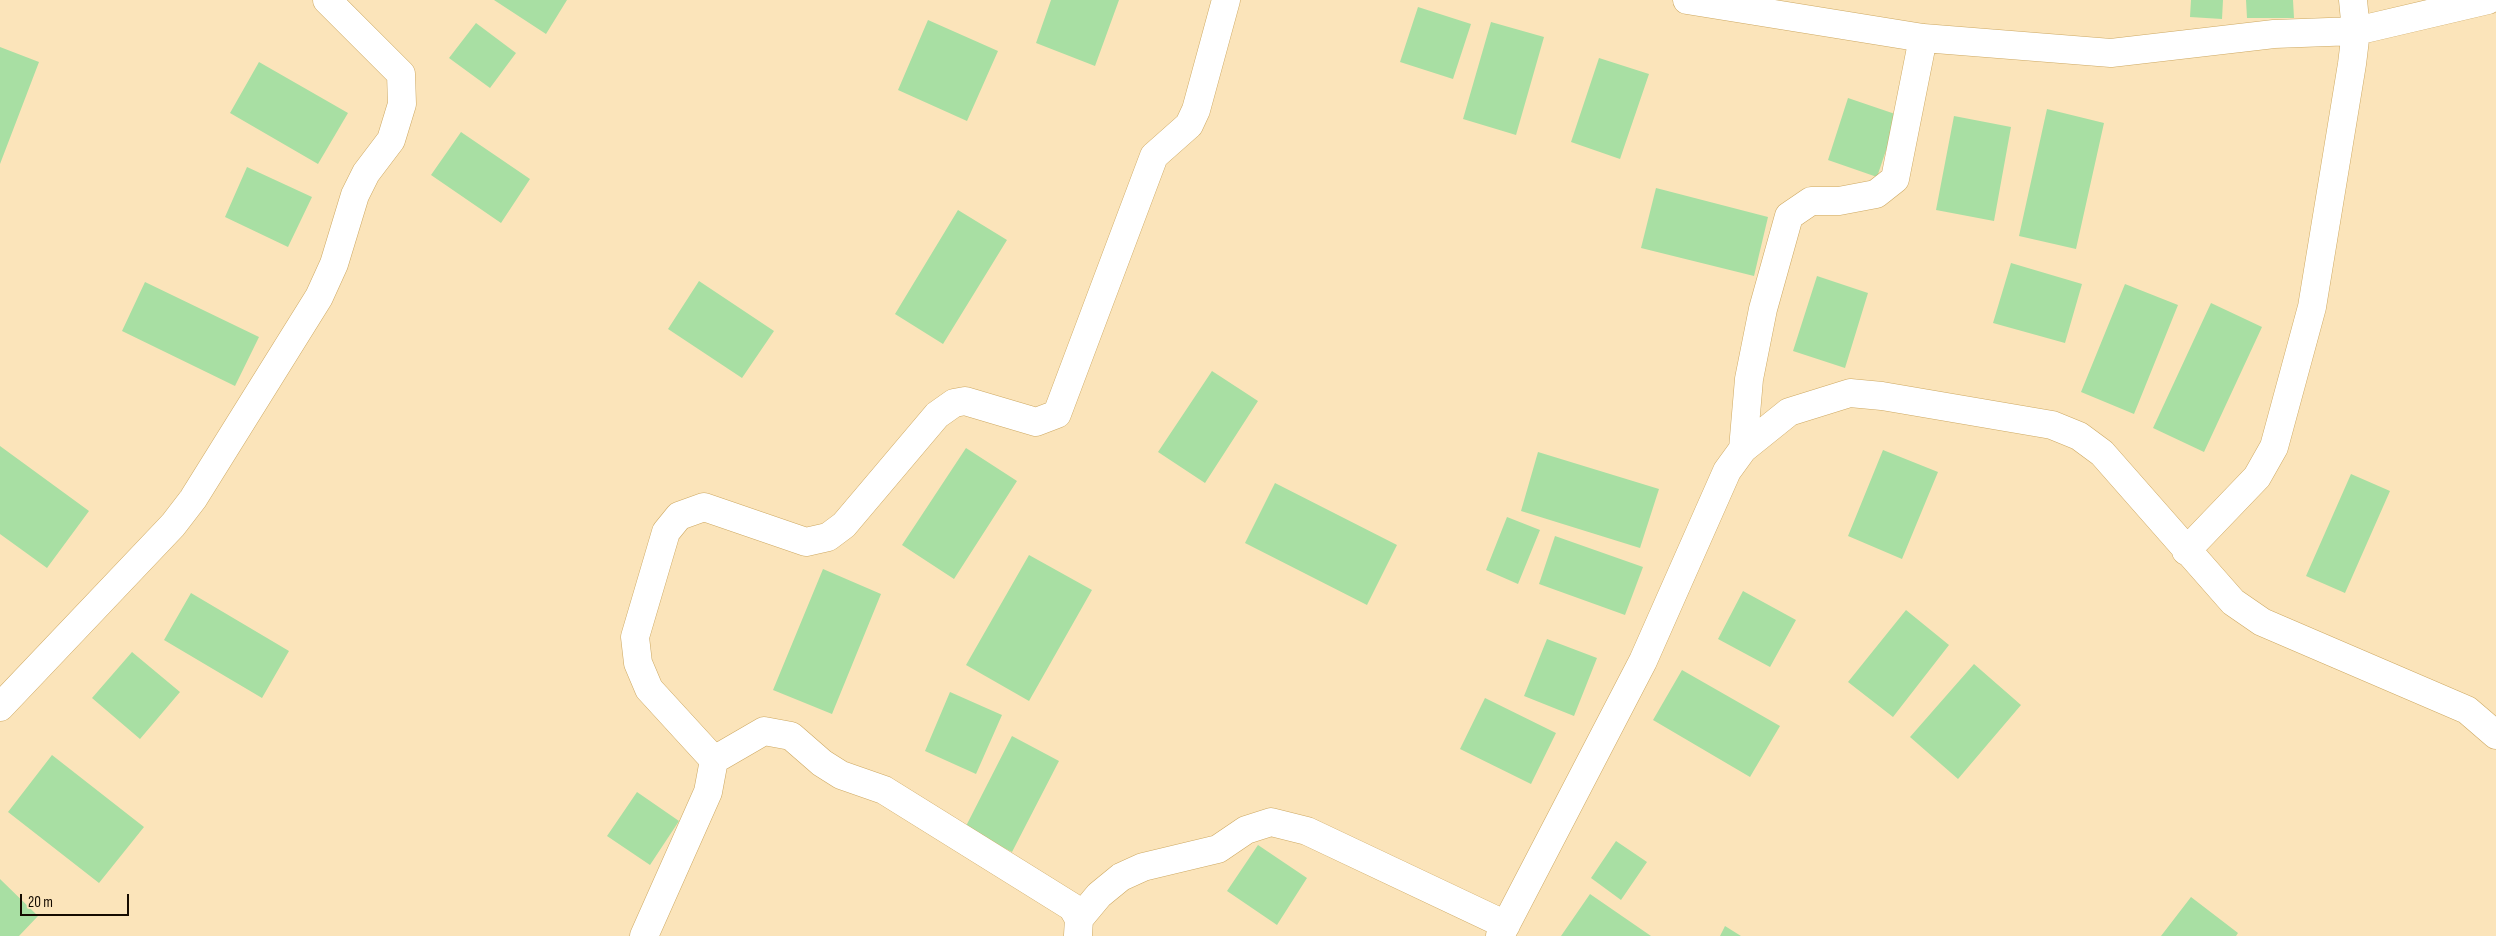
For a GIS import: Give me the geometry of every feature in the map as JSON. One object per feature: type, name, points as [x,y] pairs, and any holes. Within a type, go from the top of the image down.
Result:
[{"type":"street","points":[[0,707],[173,524],[193,499],[319,297],[340,247],[355,195],[366,173],[391,140],[402,104],[401,74],[327,0]]},
{"type":"street","points":[[714,760],[649,689],[638,663],[634,637],[666,532],[678,516],[704,508],[806,542],[828,537],[844,525],[937,415],[954,403],[965,401],[1036,422],[1057,414],[1154,156],[1189,125],[1196,110],[1226,0]]},
{"type":"street","points":[[1687,0],[1924,38],[2111,53],[2274,34],[2356,31],[2488,0]]},
{"type":"street","points":[[2186,550],[2257,477],[2274,447],[2312,307],[2356,31],[2353,0]]},
{"type":"street","points":[[1743,449],[1749,379],[1766,300],[1789,216],[1811,201],[1840,201],[1876,194],[1894,179],[1924,38]]},
{"type":"street","points":[[1078,928],[1099,895],[1121,877],[1143,867],[1218,849],[1246,830],[1270,822],[1307,831],[1503,930],[1643,661],[1727,471],[1743,449],[1789,412],[1850,393],[1882,396],[2052,425],[2080,436],[2102,453],[2232,602],[2262,622],[2467,710],[2496,735]]},
{"type":"street","points":[[644,936],[708,792],[714,760],[764,730],[791,736],[822,763],[841,775],[884,790],[1072,907],[1078,928]]},
{"type":"building","points":[[494,0],[567,0],[546,34]]},
{"type":"building","points":[[1051,0],[1119,0],[1095,66],[1036,43]]},
{"type":"building","points":[[2191,0],[2223,0],[2222,19],[2190,17]]},
{"type":"building","points":[[2246,0],[2293,0],[2294,18],[2247,18]]},
{"type":"building","points":[[1418,7],[1471,24],[1453,79],[1400,62]]},
{"type":"building","points":[[928,20],[998,51],[967,121],[898,90]]},
{"type":"building","points":[[1491,22],[1544,37],[1516,135],[1463,119]]},
{"type":"building","points":[[476,23],[516,53],[490,88],[449,58]]},
{"type":"building","points":[[0,47],[39,62],[0,164]]},
{"type":"building","points":[[1599,58],[1649,74],[1620,159],[1571,142]]},
{"type":"building","points":[[259,62],[348,113],[318,164],[230,113]]},
{"type":"building","points":[[1848,98],[1898,115],[1877,177],[1828,160]]},
{"type":"building","points":[[2047,109],[2104,123],[2076,249],[2019,236]]},
{"type":"building","points":[[1954,116],[2011,127],[1994,221],[1936,210]]},
{"type":"building","points":[[461,132],[530,179],[501,223],[431,175]]},
{"type":"building","points":[[247,167],[312,197],[288,247],[225,217]]},
{"type":"building","points":[[1656,188],[1768,217],[1754,276],[1641,248]]},
{"type":"building","points":[[958,210],[1007,240],[943,344],[895,314]]},
{"type":"building","points":[[2011,263],[2082,284],[2065,343],[1993,323]]},
{"type":"building","points":[[1817,276],[1868,293],[1845,368],[1793,351]]},
{"type":"building","points":[[699,281],[774,331],[742,378],[668,329]]},
{"type":"building","points":[[145,282],[259,337],[235,386],[122,331]]},
{"type":"building","points":[[2125,284],[2178,305],[2134,414],[2081,392]]},
{"type":"building","points":[[2211,303],[2262,327],[2204,452],[2153,428]]},
{"type":"building","points":[[1212,371],[1258,401],[1205,483],[1158,452]]},
{"type":"building","points":[[0,446],[89,511],[47,568],[0,534]]},
{"type":"building","points":[[966,448],[1017,481],[954,579],[902,545]]},
{"type":"building","points":[[1883,450],[1938,472],[1902,559],[1848,536]]},
{"type":"building","points":[[1538,452],[1659,489],[1640,548],[1521,511]]},
{"type":"building","points":[[2351,474],[2390,491],[2345,593],[2306,576]]},
{"type":"building","points":[[1275,483],[1397,545],[1367,605],[1245,543]]},
{"type":"building","points":[[1507,517],[1540,530],[1518,584],[1486,570]]},
{"type":"building","points":[[1555,536],[1643,567],[1625,615],[1539,584]]},
{"type":"building","points":[[1029,555],[1092,590],[1029,701],[966,665]]},
{"type":"building","points":[[823,569],[881,594],[832,714],[773,690]]},
{"type":"building","points":[[1743,591],[1796,620],[1770,667],[1718,639]]},
{"type":"building","points":[[191,593],[289,651],[262,698],[164,640]]},
{"type":"building","points":[[1906,610],[1949,645],[1893,717],[1848,682]]},
{"type":"building","points":[[1547,639],[1597,658],[1574,716],[1524,696]]},
{"type":"building","points":[[132,652],[180,692],[140,739],[92,698]]},
{"type":"building","points":[[1974,664],[2021,705],[1958,779],[1910,737]]},
{"type":"building","points":[[1682,670],[1780,726],[1750,777],[1653,720]]},
{"type":"building","points":[[950,692],[1002,715],[976,774],[925,751]]},
{"type":"building","points":[[1485,698],[1556,733],[1531,784],[1460,749]]},
{"type":"building","points":[[1012,736],[1059,761],[1012,852],[965,828]]},
{"type":"building","points":[[52,755],[144,827],[99,883],[8,812]]},
{"type":"building","points":[[637,792],[679,821],[650,865],[607,836]]},
{"type":"building","points":[[1616,841],[1647,862],[1621,900],[1591,878]]},
{"type":"building","points":[[1258,845],[1307,878],[1277,925],[1227,891]]},
{"type":"building","points":[[0,879],[38,916],[19,936],[0,936]]},
{"type":"building","points":[[1590,894],[1651,936],[1561,936]]},
{"type":"building","points":[[2191,897],[2238,933],[2236,936],[2161,936]]},
{"type":"building","points":[[1725,926],[1741,936],[1720,936]]}]
